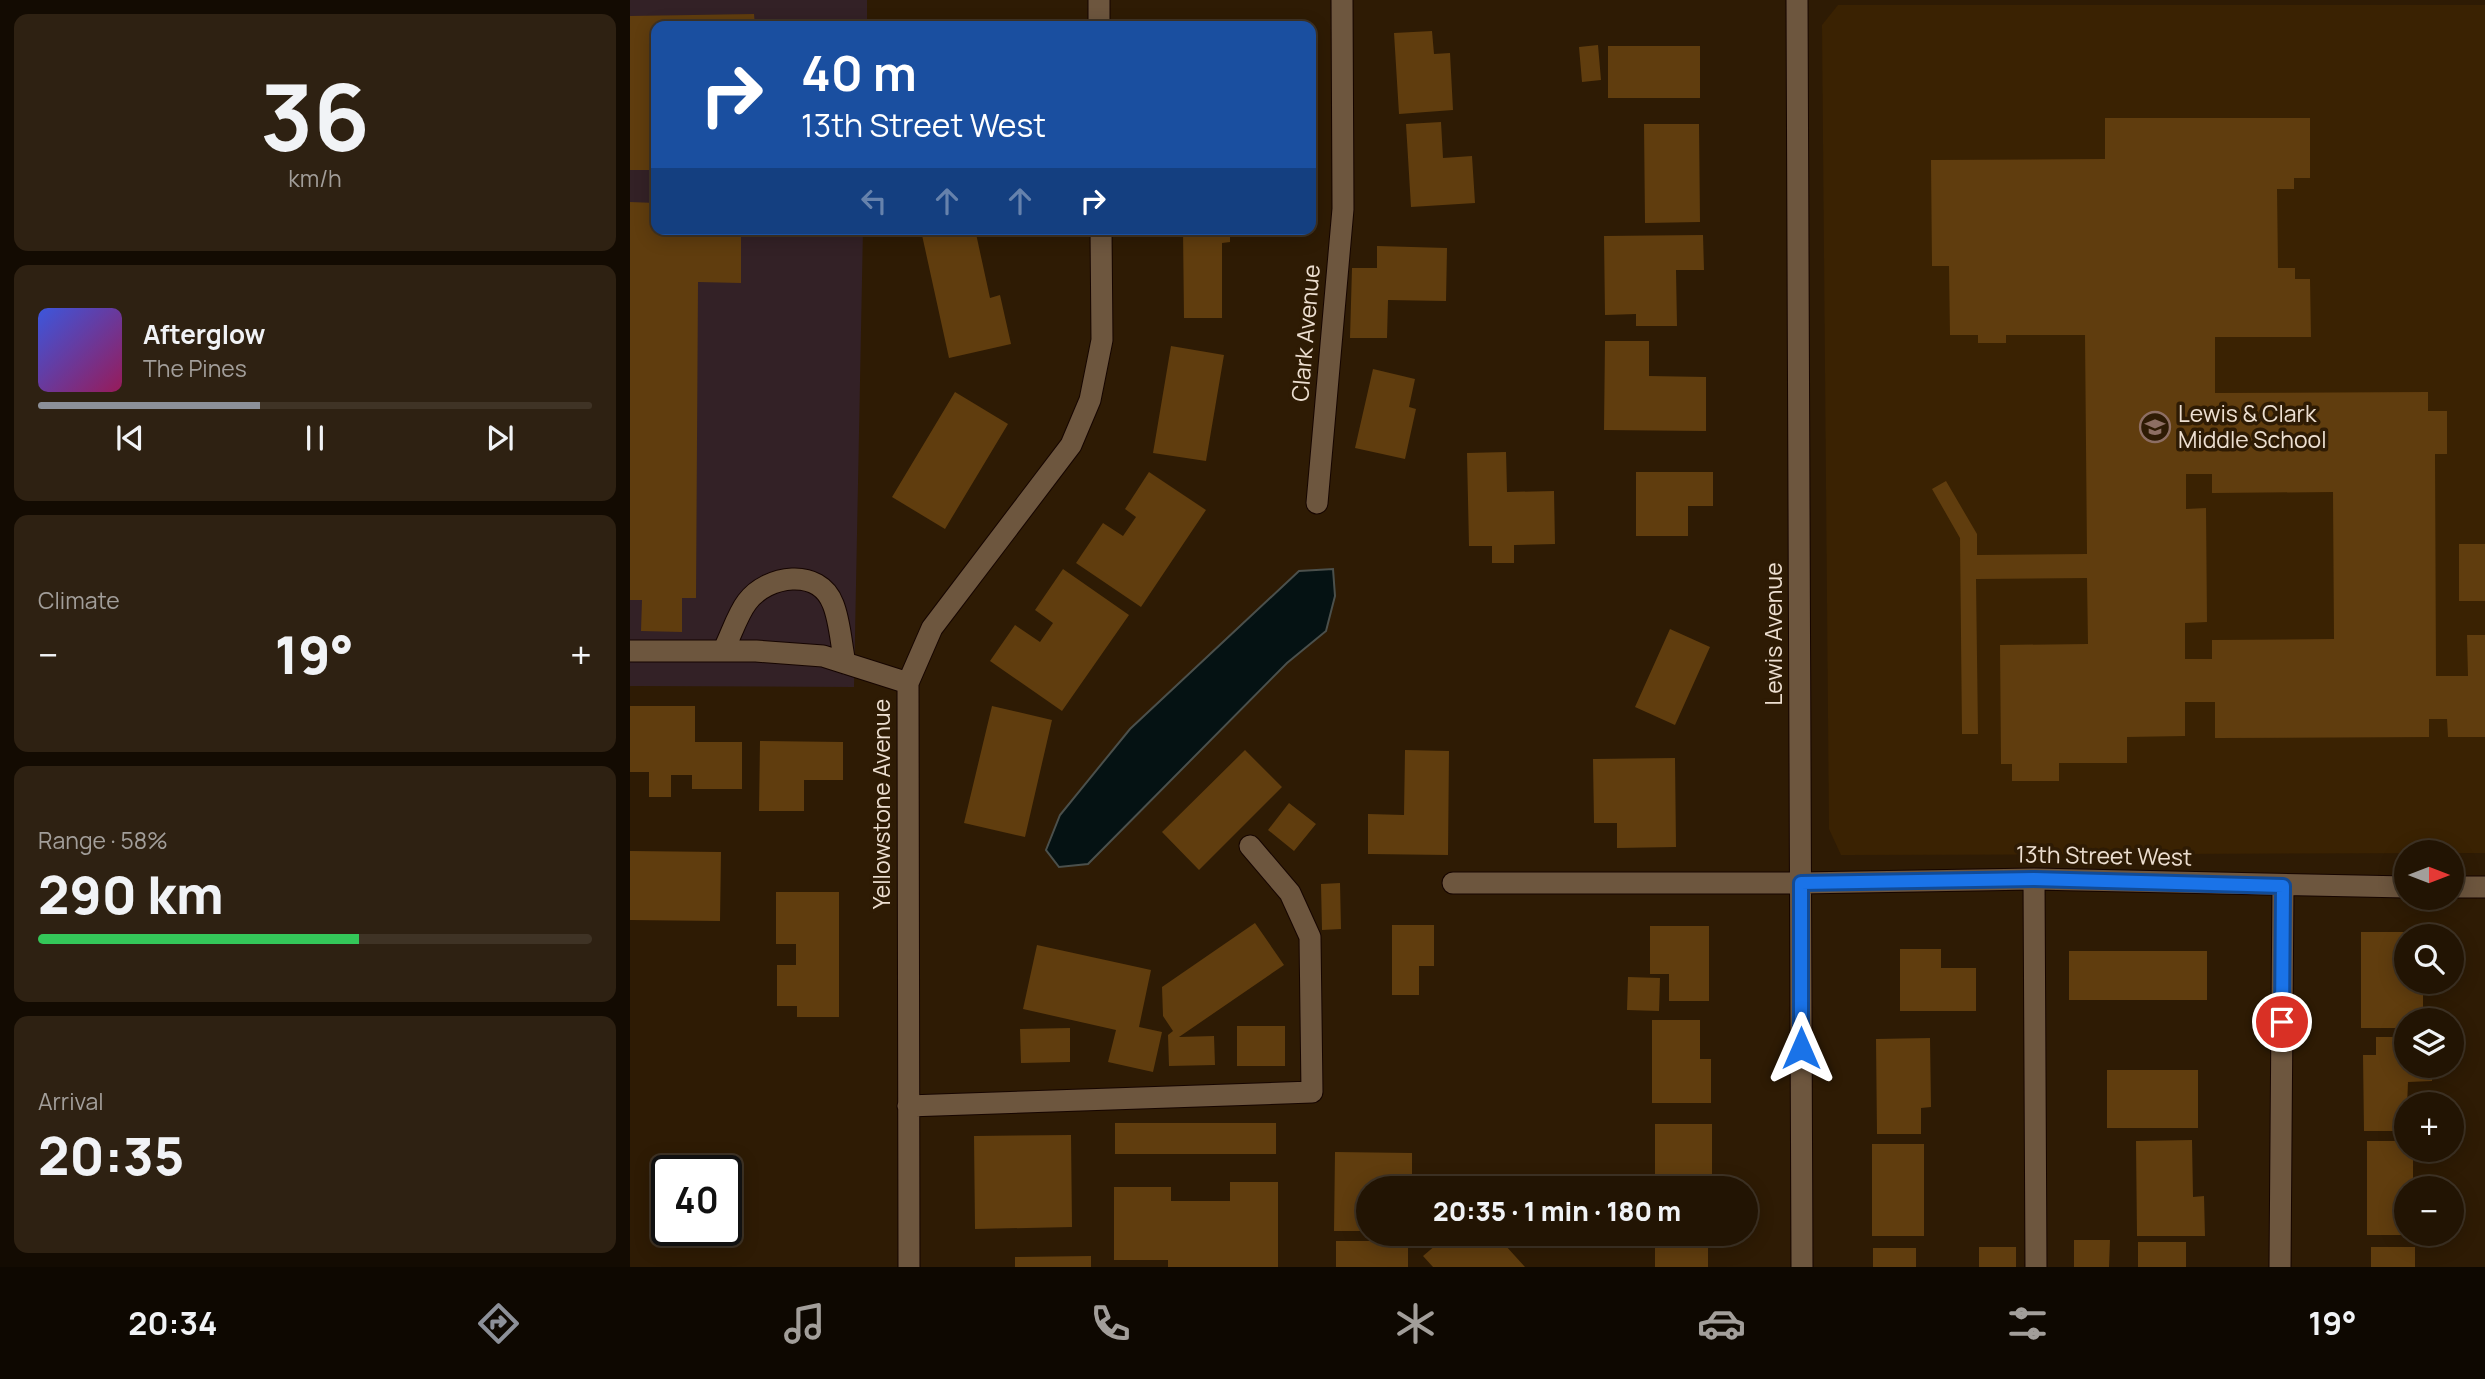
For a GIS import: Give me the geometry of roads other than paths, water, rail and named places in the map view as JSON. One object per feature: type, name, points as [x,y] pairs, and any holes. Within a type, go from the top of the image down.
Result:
[{"type":"street","points":[[1098,0],[1099,21]]},
{"type":"street","name":"Clark Avenue","points":[[1317,503],[1343,209],[1342,0]]},
{"type":"street","name":"Lewis Avenue","points":[[1797,0],[1802,1267]]},
{"type":"street","name":"Yellowstone Avenue","points":[[909,1267],[908,683],[932,628],[1071,444],[1090,400],[1102,340],[1101,235]]},
{"type":"street","points":[[723,651],[748,601],[779,579],[803,579],[821,586],[833,603],[845,663]]},
{"type":"street","points":[[630,651],[723,651],[823,656],[908,683]]},
{"type":"street","points":[[908,1105],[1312,1092],[1310,937],[1290,893],[1250,846]]},
{"type":"street","points":[[2034,879],[2036,1267]]},
{"type":"street","name":"13th Street West","points":[[1453,883],[1801,883],[2034,879],[2394,887]]},
{"type":"street","points":[[2280,1267],[2283,886]]},
{"type":"street","points":[[2464,887],[2485,887]]},
{"type":"place","name":"Lewis & Clark Middle School","points":[[2155,427]]}]
